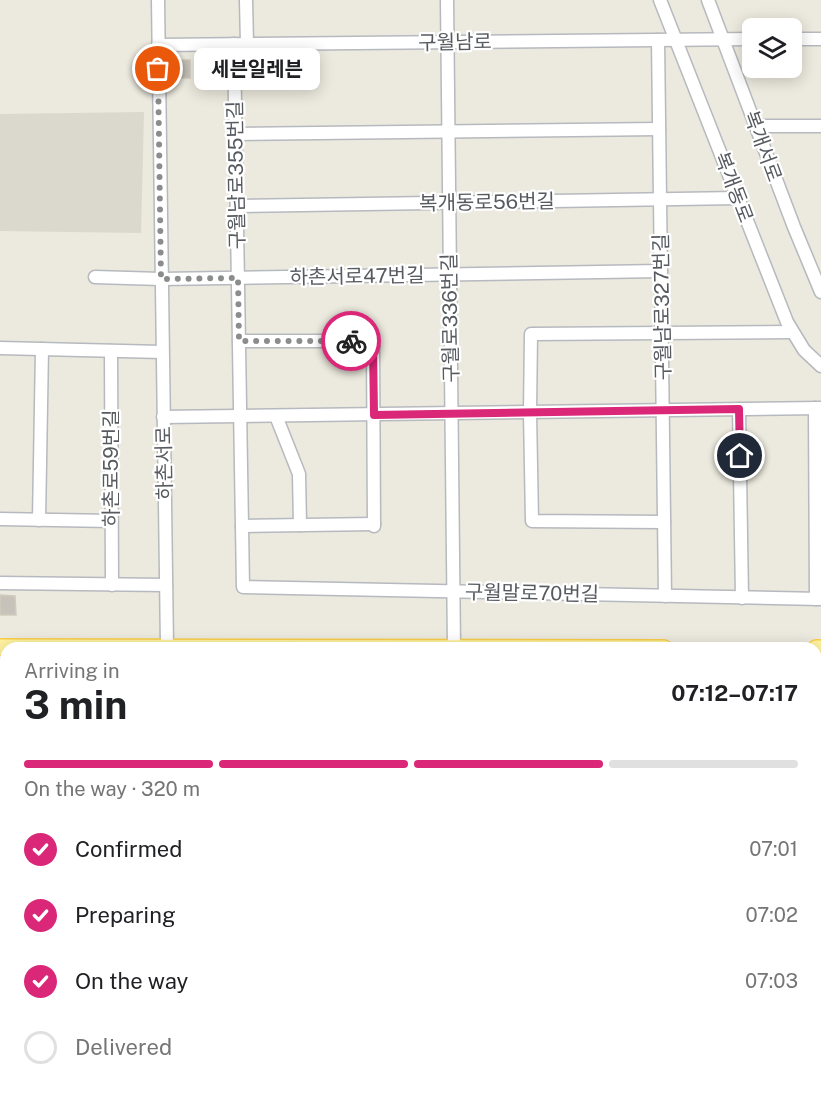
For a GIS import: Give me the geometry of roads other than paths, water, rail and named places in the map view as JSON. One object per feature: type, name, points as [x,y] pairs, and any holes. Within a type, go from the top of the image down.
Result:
[{"type":"street","name":"하촌서로","points":[[158,0],[166,642]]},
{"type":"street","name":"구월남로355번길","points":[[243,587],[235,134],[240,44],[246,0]]},
{"type":"street","name":"구월로336번길","points":[[447,0],[454,642]]},
{"type":"street","name":"복개동로","points":[[660,0],[792,332],[804,350],[821,366]]},
{"type":"street","name":"복개서로","points":[[708,0],[821,292]]},
{"type":"street","name":"구월남로","points":[[158,45],[742,39]]},
{"type":"street","points":[[802,39],[821,39]]},
{"type":"street","name":"구월남로327번길","points":[[658,40],[665,596]]},
{"type":"street","points":[[756,126],[821,126]]},
{"type":"street","points":[[235,134],[659,129]]},
{"type":"street","name":"복개동로56번길","points":[[237,206],[738,198]]},
{"type":"street","name":"하촌서로47번길","points":[[161,279],[661,271]]},
{"type":"street","points":[[95,276],[161,279]]},
{"type":"street","points":[[664,522],[532,521],[531,334],[792,332]]},
{"type":"street","points":[[239,341],[369,341],[373,345],[374,525],[242,526]]},
{"type":"street","points":[[0,348],[162,352]]},
{"type":"street","points":[[39,520],[42,349]]},
{"type":"street","name":"하촌로59번길","points":[[111,351],[111,585]]},
{"type":"street","points":[[163,417],[818,408],[818,599]]},
{"type":"street","points":[[739,409],[742,598]]},
{"type":"street","points":[[276,416],[299,474],[300,525]]},
{"type":"street","points":[[0,519],[111,521]]},
{"type":"street","points":[[0,583],[166,585]]},
{"type":"street","name":"구월말로70번길","points":[[243,587],[818,599]]},
{"type":"place","name":"세븐일레븐","points":[[158,69]]}]
